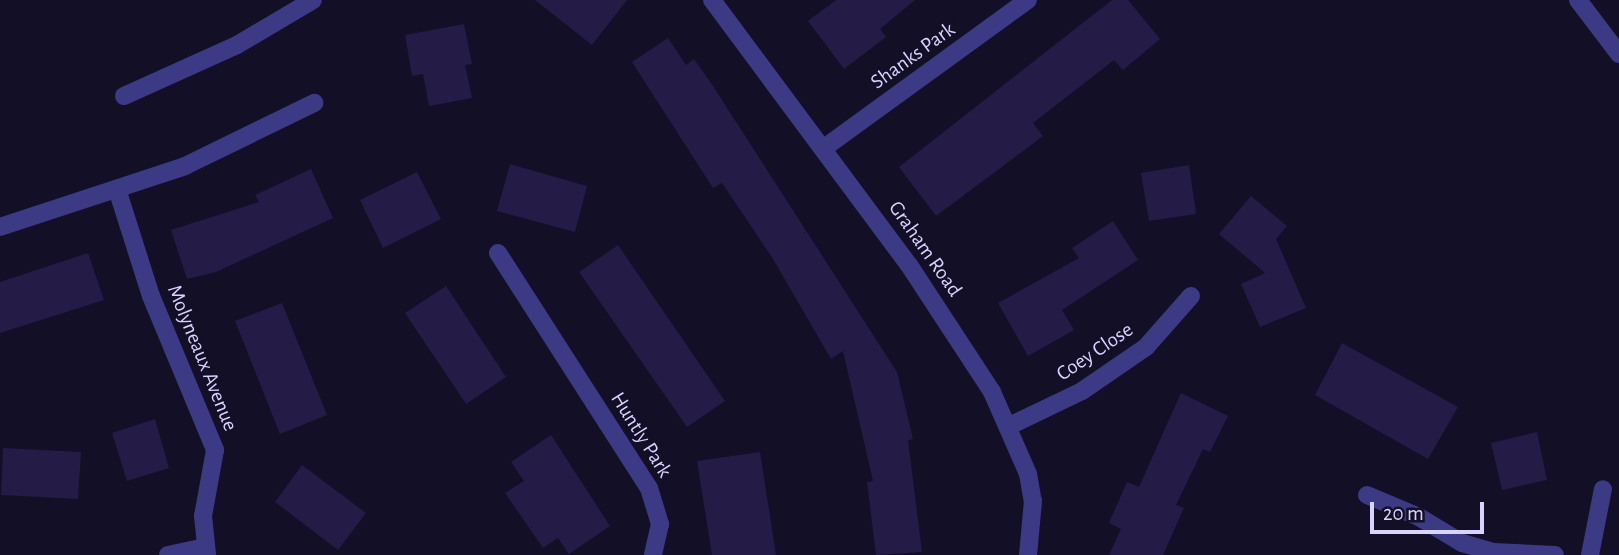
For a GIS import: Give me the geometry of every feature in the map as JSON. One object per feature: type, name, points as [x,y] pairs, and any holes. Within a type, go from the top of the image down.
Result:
[{"type":"street","points":[[124,96],[237,45],[313,0]]},
{"type":"street","name":"Graham Road","points":[[712,0],[939,307],[1009,426],[1028,474],[1032,501],[1028,555]]},
{"type":"street","name":"Shanks Park","points":[[824,148],[1028,0]]},
{"type":"street","points":[[1579,1],[1619,54]]},
{"type":"street","points":[[0,227],[203,159],[314,103]]},
{"type":"street","name":"Molyneaux Avenue","points":[[117,189],[151,296],[215,450],[204,516],[206,551],[168,555]]},
{"type":"street","name":"Huntly Park","points":[[498,253],[655,501],[660,530],[653,555]]},
{"type":"street","name":"Coey Close","points":[[1009,426],[1082,391],[1146,348],[1191,296]]},
{"type":"street","points":[[1590,555],[1604,489]]},
{"type":"street","points":[[1367,495],[1419,517],[1462,543],[1493,552],[1555,555]]},
{"type":"building","points":[[535,0],[627,0],[592,45]]},
{"type":"building","points":[[836,0],[915,0],[880,29],[886,37],[844,69],[808,21]]},
{"type":"building","points":[[1112,0],[1128,0],[1160,39],[1123,70],[1114,60],[1033,123],[1043,136],[936,216],[899,167]]},
{"type":"building","points":[[464,24],[472,64],[465,65],[472,98],[429,106],[423,74],[412,76],[405,35]]},
{"type":"building","points":[[668,38],[686,65],[694,59],[711,83],[897,372],[913,439],[908,440],[922,552],[876,555],[867,482],[873,481],[843,351],[831,359],[773,259],[722,183],[713,188],[632,62]]},
{"type":"building","points":[[510,164],[587,186],[575,232],[497,211]]},
{"type":"building","points":[[1189,165],[1196,214],[1149,221],[1141,173]]},
{"type":"building","points":[[311,169],[333,218],[216,272],[187,279],[171,230],[259,202],[255,195]]},
{"type":"building","points":[[417,172],[441,219],[383,248],[360,200]]},
{"type":"building","points":[[1251,196],[1287,226],[1276,239],[1306,308],[1260,327],[1241,284],[1265,273],[1219,234]]},
{"type":"building","points":[[1113,221],[1138,260],[1062,310],[1074,330],[1028,356],[998,303],[1079,258],[1072,248]]},
{"type":"building","points":[[618,245],[725,401],[687,427],[579,272]]},
{"type":"building","points":[[88,253],[104,300],[0,333],[0,282]]},
{"type":"building","points":[[446,286],[506,377],[466,404],[405,313]]},
{"type":"building","points":[[282,303],[327,415],[280,434],[235,321]]},
{"type":"building","points":[[1342,343],[1458,407],[1428,459],[1315,395]]},
{"type":"building","points":[[1181,393],[1228,416],[1210,452],[1203,449],[1176,505],[1184,508],[1163,555],[1109,555],[1121,529],[1109,523],[1127,482],[1139,487]]},
{"type":"building","points":[[155,419],[169,468],[127,481],[112,433]]},
{"type":"building","points":[[1537,432],[1547,480],[1502,490],[1491,443]]},
{"type":"building","points":[[551,435],[610,526],[569,554],[558,538],[543,548],[505,493],[524,481],[511,462]]},
{"type":"building","points":[[3,448],[81,452],[78,499],[1,495]]},
{"type":"building","points":[[760,452],[776,555],[712,555],[697,461]]},
{"type":"building","points":[[302,465],[366,513],[338,550],[275,502]]}]
